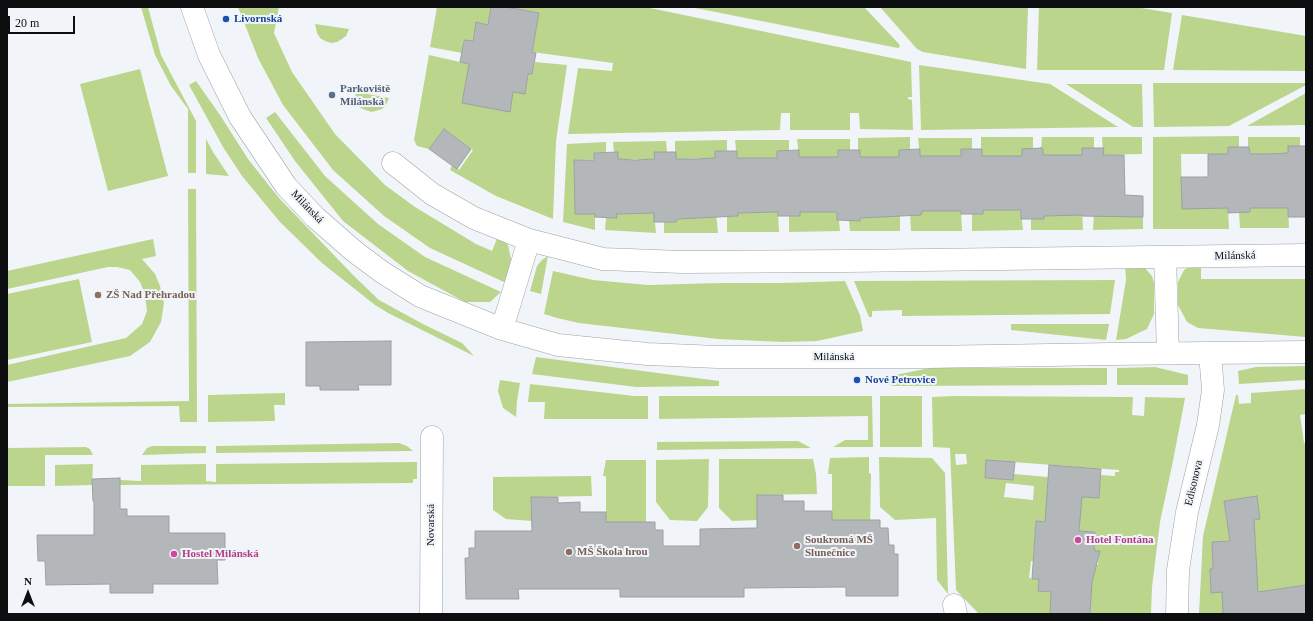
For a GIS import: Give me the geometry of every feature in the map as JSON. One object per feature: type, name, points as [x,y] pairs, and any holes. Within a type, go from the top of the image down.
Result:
[{"type":"street","name":"Milánská","points":[[192,7],[209,55],[240,117],[286,186],[315,217],[355,252],[382,272],[420,296],[502,329],[558,345],[647,354],[717,357],[927,358],[1306,352]]},
{"type":"street","name":"Milánská","points":[[392,163],[432,194],[474,218],[529,240],[603,259],[682,262],[848,262],[1306,255]]},
{"type":"street","points":[[502,329],[529,240]]},
{"type":"street","points":[[1165,257],[1168,353]]},
{"type":"street","name":"Edisonova","points":[[1177,614],[1178,570],[1187,512],[1208,425],[1213,390],[1210,353]]},
{"type":"street","name":"Novarská","points":[[431,614],[432,437]]},
{"type":"green space","points":[[141,7],[148,7],[161,55],[196,121],[196,173],[188,173],[188,109],[171,86],[155,55]]},
{"type":"green space","points":[[238,7],[279,7],[274,33],[292,72],[335,134],[385,185],[415,207],[476,244],[492,251],[498,236],[508,245],[511,259],[506,283],[430,248],[384,216],[333,170],[283,105],[258,58]]},
{"type":"green space","points":[[437,7],[491,7],[488,25],[476,22],[472,43],[469,40],[463,40],[462,53],[430,47]]},
{"type":"green space","points":[[512,7],[645,7],[911,62],[912,97],[908,97],[908,99],[912,100],[913,130],[860,129],[859,113],[850,113],[850,130],[790,130],[790,113],[781,113],[780,130],[568,134],[578,68],[612,71],[613,63],[532,52],[539,13]]},
{"type":"green space","points":[[690,7],[864,7],[899,44],[900,47],[898,48]]},
{"type":"green space","points":[[880,7],[1028,7],[1026,69],[923,52],[917,49]]},
{"type":"green space","points":[[1039,7],[1135,7],[1172,13],[1164,70],[1037,70]]},
{"type":"green space","points":[[1182,15],[1306,36],[1306,71],[1173,70]]},
{"type":"green space","points":[[315,24],[349,29],[346,36],[337,42],[331,43],[320,38]]},
{"type":"green space","points":[[429,55],[469,64],[462,103],[509,111],[513,92],[525,93],[528,74],[532,74],[535,62],[567,65],[556,141],[553,219],[496,196],[450,170],[452,165],[459,170],[473,150],[444,129],[429,149],[417,146],[414,140]]},
{"type":"green space","points":[[919,65],[1050,84],[1118,127],[921,130]]},
{"type":"green space","points":[[140,69],[168,176],[108,191],[80,84]]},
{"type":"green space","points":[[196,81],[248,159],[279,198],[354,276],[379,300],[462,343],[474,356],[375,305],[322,263],[280,222],[242,176],[223,147],[189,85]]},
{"type":"green space","points":[[1153,83],[1306,83],[1306,85],[1229,126],[1154,127]]},
{"type":"green space","points":[[1066,84],[1142,84],[1143,127],[1133,127]]},
{"type":"green space","points":[[356,92],[389,98],[386,105],[382,109],[372,112],[359,107],[355,99]]},
{"type":"green space","points":[[1306,93],[1306,125],[1247,126]]},
{"type":"green space","points":[[275,112],[325,176],[378,224],[425,257],[501,292],[490,302],[465,302],[408,271],[343,221],[295,161],[266,118]]},
{"type":"green space","points":[[1239,136],[1239,147],[1228,147],[1228,154],[1181,154],[1182,208],[1228,208],[1229,229],[1153,229],[1153,137]]},
{"type":"green space","points":[[910,137],[910,149],[899,150],[899,157],[860,157],[858,150],[858,138]]},
{"type":"green space","points":[[981,137],[1033,137],[1033,149],[1022,149],[1022,156],[982,156]]},
{"type":"green space","points":[[1042,137],[1094,137],[1094,148],[1082,148],[1082,155],[1043,155],[1043,149],[1041,149]]},
{"type":"green space","points":[[1102,137],[1142,137],[1142,154],[1103,155]]},
{"type":"green space","points":[[1248,137],[1300,137],[1300,146],[1288,153],[1250,154]]},
{"type":"green space","points":[[918,138],[972,138],[972,149],[961,149],[961,156],[920,157]]},
{"type":"green space","points":[[206,139],[213,152],[229,176],[206,174]]},
{"type":"green space","points":[[797,139],[850,139],[850,150],[838,157],[799,157]]},
{"type":"green space","points":[[727,140],[727,151],[716,151],[715,158],[676,159],[675,141]]},
{"type":"green space","points":[[735,140],[789,140],[789,151],[778,151],[777,158],[737,158]]},
{"type":"green space","points":[[666,141],[667,152],[654,152],[655,159],[618,159],[618,153],[614,152],[613,142]]},
{"type":"green space","points":[[606,142],[606,152],[594,153],[594,159],[574,160],[575,214],[595,214],[595,230],[563,222],[567,144]]},
{"type":"green space","points":[[188,189],[196,189],[197,422],[180,422],[179,406],[7,407],[7,404],[189,401]]},
{"type":"green space","points":[[1288,207],[1289,228],[1240,228],[1239,212],[1250,212],[1250,208]]},
{"type":"green space","points":[[1082,209],[1083,230],[1031,230],[1031,219],[1044,219],[1044,216],[1053,216]]},
{"type":"green space","points":[[961,210],[962,231],[911,231],[910,215],[922,211]]},
{"type":"green space","points":[[983,210],[1021,210],[1023,230],[972,231],[972,214],[983,214]]},
{"type":"green space","points":[[778,212],[779,232],[727,232],[727,217],[737,216],[738,213]]},
{"type":"green space","points":[[800,212],[837,212],[837,220],[839,220],[840,231],[789,232],[789,216]]},
{"type":"green space","points":[[654,213],[656,233],[605,230],[606,218],[616,218],[616,214]]},
{"type":"green space","points":[[685,213],[716,213],[718,233],[664,233],[664,222],[676,222],[677,219],[685,219]]},
{"type":"green space","points":[[1094,213],[1143,217],[1143,229],[1093,230]]},
{"type":"green space","points":[[900,215],[900,231],[850,231],[849,220],[860,221],[860,218]]},
{"type":"green space","points":[[153,239],[156,256],[142,259],[155,274],[160,286],[164,303],[161,322],[150,342],[130,356],[7,382],[7,365],[126,338],[142,324],[147,311],[145,294],[140,282],[130,270],[117,267],[108,267],[7,289],[7,271]]},
{"type":"green space","points":[[548,256],[541,294],[530,291],[537,266]]},
{"type":"green space","points":[[1125,263],[1145,268],[1152,276],[1154,283],[1154,314],[1147,329],[1126,339],[1116,340],[1126,280]]},
{"type":"green space","points":[[1201,263],[1201,279],[1306,279],[1306,337],[1198,328],[1187,322],[1178,305],[1178,282],[1184,270],[1188,267]]},
{"type":"green space","points":[[553,271],[593,280],[648,285],[845,281],[860,315],[863,331],[817,341],[783,342],[718,339],[579,323],[544,314]]},
{"type":"green space","points":[[79,279],[92,342],[7,360],[7,294]]},
{"type":"green space","points":[[1115,280],[1110,314],[902,316],[902,310],[872,311],[872,317],[869,317],[854,281]]},
{"type":"green space","points":[[1011,324],[1109,324],[1106,340],[1011,330]]},
{"type":"green space","points":[[536,357],[719,381],[719,386],[636,387],[532,374]]},
{"type":"green space","points":[[1306,366],[1306,380],[1239,384],[1238,371],[1256,367]]},
{"type":"green space","points":[[1155,367],[1188,375],[1188,385],[1117,385],[1117,368]]},
{"type":"green space","points":[[930,368],[1107,368],[1107,385],[893,386],[880,380],[880,378]]},
{"type":"green space","points":[[500,380],[520,383],[516,417],[503,408],[498,391]]},
{"type":"green space","points":[[530,384],[634,396],[648,396],[648,419],[544,419],[545,402],[528,402]]},
{"type":"green space","points":[[1306,389],[1306,414],[1300,415],[1304,443],[1306,444],[1306,585],[1258,592],[1262,614],[1199,614],[1203,536],[1236,395],[1238,395],[1239,404],[1251,403],[1251,393]],"holes":[[[1257,496],[1260,519],[1227,524],[1224,501]],[[1255,539],[1256,561],[1240,562],[1211,593],[1210,570],[1213,569],[1212,542]]]},
{"type":"green space","points":[[285,393],[285,405],[274,405],[275,421],[208,422],[208,395]]},
{"type":"green space","points":[[659,396],[872,396],[873,447],[833,447],[845,440],[868,440],[868,416],[659,419]]},
{"type":"green space","points":[[880,396],[922,396],[922,447],[880,447]]},
{"type":"green space","points":[[932,397],[1133,397],[1132,415],[1144,416],[1145,397],[1185,398],[1160,522],[1152,587],[1151,614],[1090,614],[1091,597],[1050,614],[979,614],[956,590],[950,448],[933,447]],"holes":[[[955,454],[966,454],[967,464],[956,465]],[[986,460],[1119,470],[1119,472],[1115,472],[1115,476],[1101,475],[1099,498],[1047,495],[1048,477],[1014,474],[1013,480],[985,478]],[[1006,483],[1034,486],[1033,500],[1004,497]],[[1036,521],[1080,524],[1079,531],[1095,532],[1094,549],[1095,551],[1099,551],[1098,565],[1095,564],[1054,593],[1038,591],[1039,579],[1029,578],[1031,561],[1033,561]]]},
{"type":"green space","points":[[798,441],[811,448],[657,450],[657,442]]},
{"type":"green space","points":[[399,443],[407,446],[413,451],[216,453],[216,446]]},
{"type":"green space","points":[[152,446],[206,446],[206,453],[142,455],[147,448]]},
{"type":"green space","points":[[86,447],[90,449],[93,455],[45,455],[45,486],[7,486],[7,448]]},
{"type":"green space","points":[[869,457],[869,473],[871,474],[870,528],[838,520],[832,520],[832,474],[828,474],[830,458]]},
{"type":"green space","points":[[879,457],[932,458],[945,473],[948,594],[937,580],[936,518],[895,520],[880,507]]},
{"type":"green space","points":[[709,459],[708,507],[697,521],[670,520],[656,502],[656,460]]},
{"type":"green space","points":[[719,459],[813,459],[816,474],[817,494],[757,495],[757,520],[732,521],[719,508]]},
{"type":"green space","points":[[606,460],[646,460],[646,530],[612,538],[613,522],[606,522],[606,476],[603,476]]},
{"type":"green space","points":[[417,462],[417,479],[413,479],[413,483],[120,485],[120,480],[141,481],[141,465],[206,464],[206,481],[216,482],[216,464]]},
{"type":"green space","points":[[93,464],[92,485],[55,486],[55,465]]},
{"type":"green space","points":[[591,476],[592,496],[531,497],[532,521],[506,519],[493,510],[493,477]]},
{"type":"building","points":[[491,7],[506,7],[539,13],[532,52],[536,53],[532,74],[528,74],[525,94],[513,92],[510,112],[462,103],[469,64],[460,62],[464,40],[473,41],[476,22],[488,25]]},
{"type":"building","points":[[444,129],[471,149],[457,169],[429,149]]},
{"type":"building","points":[[1288,146],[1306,146],[1306,217],[1288,217],[1288,208],[1250,208],[1250,212],[1228,213],[1228,208],[1182,209],[1181,177],[1208,177],[1208,154],[1228,154],[1228,147],[1249,147],[1250,154],[1288,153]]},
{"type":"building","points":[[1082,148],[1104,148],[1103,155],[1124,155],[1125,195],[1143,196],[1143,217],[1082,215],[1044,216],[1044,219],[1021,219],[1021,210],[983,210],[983,214],[961,214],[961,211],[922,211],[921,215],[860,218],[860,221],[837,220],[837,212],[800,212],[800,216],[778,216],[778,212],[738,213],[738,216],[677,219],[676,222],[654,222],[654,213],[616,214],[617,218],[595,217],[595,214],[575,214],[574,160],[594,160],[594,153],[618,152],[618,159],[635,160],[655,159],[654,152],[676,152],[676,159],[696,159],[715,158],[715,151],[737,151],[737,158],[777,158],[777,151],[799,150],[799,157],[838,157],[838,150],[860,150],[860,157],[899,157],[899,150],[920,149],[920,156],[961,156],[961,149],[982,149],[982,156],[1022,156],[1022,149],[1043,149],[1043,155],[1082,155]]},
{"type":"building","points":[[391,341],[391,385],[358,385],[359,390],[320,390],[320,386],[306,386],[306,342]]},
{"type":"building","points":[[986,460],[1015,462],[1013,480],[985,478]]},
{"type":"building","points":[[1049,465],[1101,469],[1099,498],[1082,497],[1079,531],[1095,532],[1094,549],[1095,551],[1100,551],[1092,582],[1090,614],[1050,614],[1051,592],[1038,591],[1039,579],[1032,579],[1036,521],[1045,522]]},
{"type":"building","points":[[120,478],[120,509],[127,509],[127,516],[169,516],[169,533],[225,533],[225,560],[217,560],[218,584],[153,584],[153,593],[110,593],[110,584],[46,585],[45,561],[38,561],[37,535],[94,535],[92,479]]},
{"type":"building","points":[[757,495],[783,495],[783,501],[804,501],[804,511],[832,511],[832,520],[880,520],[880,528],[888,528],[889,545],[894,545],[894,554],[898,554],[898,596],[846,596],[846,587],[744,588],[744,597],[620,597],[620,589],[518,589],[519,599],[466,599],[465,558],[469,558],[469,548],[475,548],[475,531],[532,531],[531,497],[558,497],[558,503],[580,502],[580,512],[606,512],[606,522],[655,522],[655,530],[663,530],[663,546],[700,546],[700,529],[757,528]]},
{"type":"building","points":[[1257,496],[1260,519],[1254,520],[1258,592],[1306,585],[1306,614],[1223,614],[1222,592],[1211,593],[1210,569],[1213,569],[1212,542],[1230,541],[1224,501]]},
{"type":"place","name":"Livornská","points":[[226,19]]},
{"type":"place","name":"Parkoviště Milánská","points":[[332,95]]},
{"type":"place","name":"ZŠ Nad Přehradou","points":[[98,295]]},
{"type":"place","name":"Nové Petrovice","points":[[857,380]]},
{"type":"place","name":"Hotel Fontána","points":[[1078,540]]},
{"type":"place","name":"Soukromá MŠ Slunečnice","points":[[797,546]]},
{"type":"place","name":"MŠ Škola hrou","points":[[569,552]]},
{"type":"place","name":"Hostel Milánská","points":[[174,554]]}]
